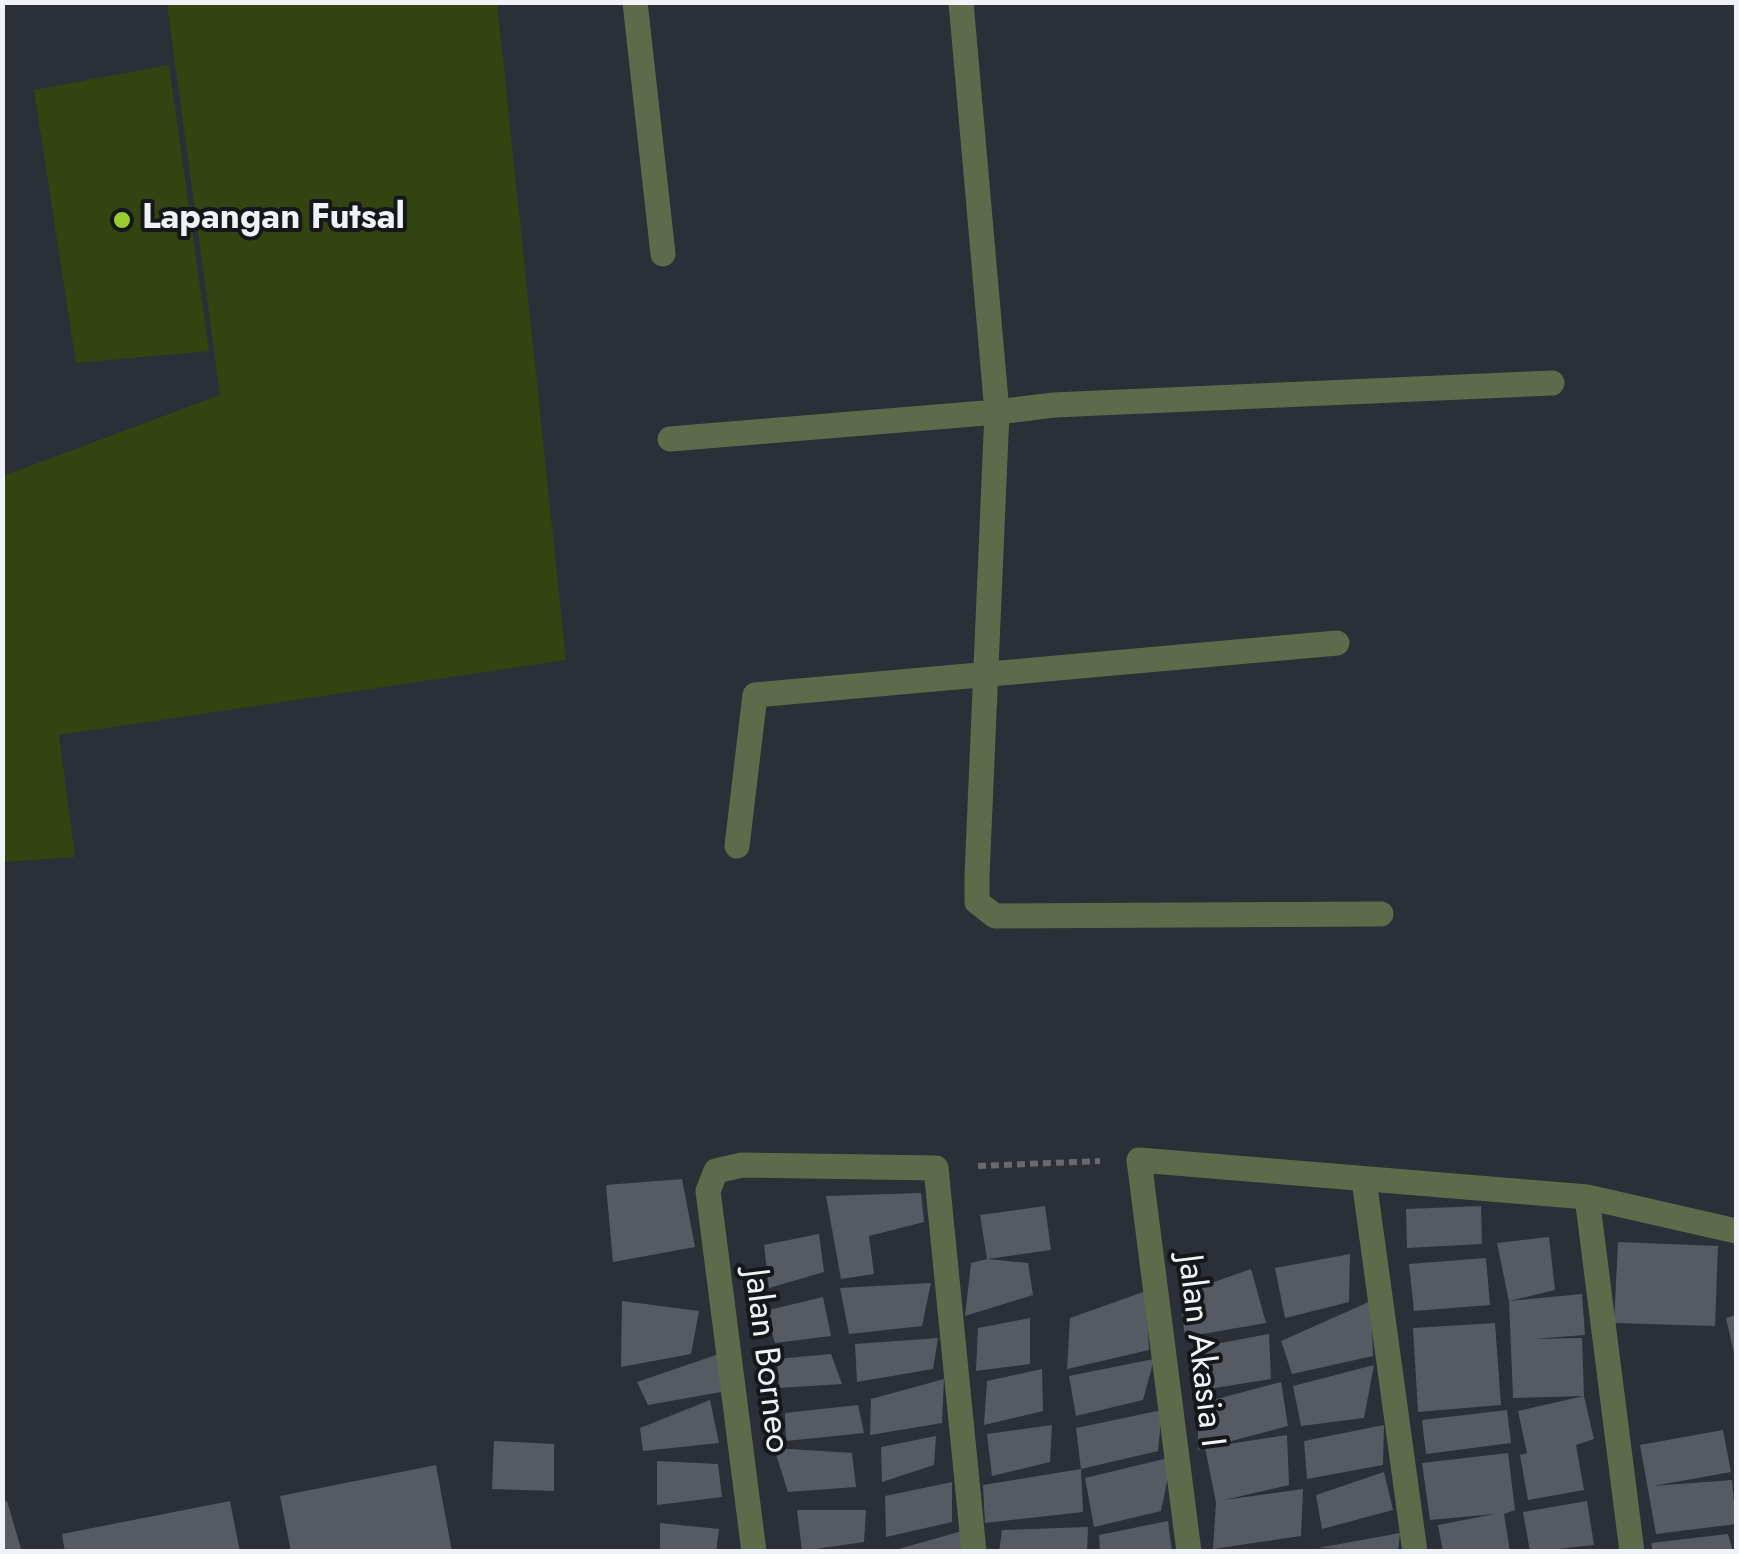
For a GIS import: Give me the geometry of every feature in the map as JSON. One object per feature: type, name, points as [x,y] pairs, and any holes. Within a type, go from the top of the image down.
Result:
[{"type":"street","points":[[635,2],[663,254]]},
{"type":"street","points":[[961,2],[997,412],[977,902],[994,916],[1381,914]]},
{"type":"street","points":[[670,439],[1054,405],[1552,383]]},
{"type":"street","points":[[737,846],[755,695],[1337,643]]},
{"type":"street","points":[[1139,1160],[1587,1197],[1736,1231]]},
{"type":"street","name":"Jalan Akasia I","points":[[1139,1160],[1189,1552]]},
{"type":"street","name":"Jalan Borneo","points":[[754,1552],[712,1231],[710,1179],[727,1166],[742,1165],[936,1168]]},
{"type":"street","points":[[936,1168],[974,1552]]},
{"type":"street","points":[[1364,1180],[1415,1552]]},
{"type":"street","points":[[1587,1197],[1632,1552]]},
{"type":"path","points":[[936,1168],[1139,1160]]},
{"type":"green space","points":[[167,3],[497,3],[566,660],[59,735],[75,857],[4,862],[3,476],[220,395]]},
{"type":"green space","name":"Lapangan Futsal","points":[[169,65],[209,351],[76,363],[34,90]]},
{"type":"building","points":[[682,1179],[695,1247],[613,1262],[606,1185]]},
{"type":"building","points":[[921,1193],[924,1222],[869,1236],[874,1274],[841,1279],[826,1196]]},
{"type":"building","points":[[1045,1206],[1051,1250],[987,1259],[980,1215]]},
{"type":"building","points":[[1481,1206],[1482,1244],[1407,1248],[1406,1209]]},
{"type":"building","points":[[819,1234],[824,1272],[769,1288],[764,1245]]},
{"type":"building","points":[[1549,1237],[1555,1290],[1509,1301],[1497,1243]]},
{"type":"building","points":[[1618,1242],[1718,1246],[1715,1326],[1614,1323]]},
{"type":"building","points":[[1350,1254],[1349,1302],[1285,1318],[1275,1268]]},
{"type":"building","points":[[1486,1258],[1490,1305],[1414,1311],[1409,1264]]},
{"type":"building","points":[[987,1259],[1028,1263],[1033,1295],[965,1316],[971,1263]]},
{"type":"building","points":[[1251,1269],[1266,1323],[1185,1337],[1180,1294]]},
{"type":"building","points":[[931,1283],[922,1326],[849,1334],[840,1288]]},
{"type":"building","points":[[1146,1291],[1149,1350],[1067,1369],[1070,1318]]},
{"type":"building","points":[[1582,1294],[1585,1335],[1532,1339],[1582,1338],[1584,1396],[1513,1398],[1509,1301]]},
{"type":"building","points":[[823,1297],[831,1336],[775,1343],[765,1311]]},
{"type":"building","points":[[622,1301],[699,1311],[691,1354],[621,1367]]},
{"type":"building","points":[[1371,1301],[1373,1356],[1292,1374],[1281,1341]]},
{"type":"building","points":[[1736,1315],[1736,1357],[1735,1358],[1726,1318]]},
{"type":"building","points":[[1030,1318],[1030,1364],[976,1371],[978,1328]]},
{"type":"building","points":[[1495,1323],[1501,1405],[1418,1412],[1413,1328]]},
{"type":"building","points":[[1269,1334],[1271,1379],[1196,1391],[1194,1348]]},
{"type":"building","points":[[938,1338],[933,1369],[857,1382],[855,1344]]},
{"type":"building","points":[[719,1354],[721,1392],[648,1405],[637,1382]]},
{"type":"building","points":[[831,1354],[842,1384],[779,1388],[777,1359]]},
{"type":"building","points":[[1154,1359],[1143,1400],[1076,1416],[1069,1376]]},
{"type":"building","points":[[1374,1365],[1364,1418],[1301,1426],[1293,1386]]},
{"type":"building","points":[[1042,1369],[1043,1411],[984,1425],[987,1381]]},
{"type":"building","points":[[944,1379],[942,1423],[870,1435],[871,1399]]},
{"type":"building","points":[[1281,1382],[1288,1426],[1209,1447],[1287,1435],[1289,1485],[1224,1500],[1303,1489],[1301,1536],[1213,1549],[1216,1502],[1205,1448],[1198,1450],[1198,1404]]},
{"type":"building","points":[[1584,1396],[1594,1439],[1576,1445],[1584,1490],[1528,1500],[1520,1455],[1527,1453],[1518,1411]]},
{"type":"building","points":[[710,1400],[719,1443],[643,1451],[640,1428]]},
{"type":"building","points":[[858,1405],[864,1433],[786,1441],[785,1413]]},
{"type":"building","points":[[1162,1410],[1158,1451],[1081,1469],[1076,1428]]},
{"type":"building","points":[[1507,1410],[1511,1443],[1426,1454],[1422,1420]]},
{"type":"building","points":[[1052,1425],[1050,1462],[992,1476],[987,1434]]},
{"type":"building","points":[[1384,1425],[1383,1465],[1307,1479],[1304,1441]]},
{"type":"building","points":[[1723,1430],[1731,1472],[1653,1486],[1732,1480],[1736,1524],[1656,1534],[1640,1445]]},
{"type":"building","points":[[936,1436],[934,1465],[882,1482],[881,1447]]},
{"type":"building","points":[[494,1441],[554,1444],[554,1491],[492,1489]]},
{"type":"building","points":[[774,1448],[852,1453],[856,1487],[788,1492]]},
{"type":"building","points":[[1508,1453],[1515,1510],[1504,1514],[1510,1552],[1443,1552],[1438,1525],[1495,1514],[1430,1520],[1422,1463]]},
{"type":"building","points":[[1172,1457],[1161,1511],[1094,1527],[1085,1478]]},
{"type":"building","points":[[657,1461],[718,1464],[722,1497],[657,1505]]},
{"type":"building","points":[[436,1465],[452,1552],[291,1552],[280,1496]]},
{"type":"building","points":[[1081,1469],[1083,1512],[985,1523],[983,1485]]},
{"type":"building","points":[[1384,1472],[1393,1510],[1322,1529],[1316,1495]]},
{"type":"building","points":[[952,1482],[952,1522],[886,1537],[885,1496]]},
{"type":"building","points":[[7,1501],[22,1552],[2,1552],[2,1502]]},
{"type":"building","points":[[230,1501],[240,1552],[65,1552],[62,1534]]},
{"type":"building","points":[[1587,1501],[1594,1545],[1530,1552],[1523,1512]]},
{"type":"building","points":[[797,1510],[866,1510],[864,1542],[802,1551]]},
{"type":"building","points":[[1168,1521],[1172,1552],[1100,1552],[1099,1535]]},
{"type":"building","points":[[660,1523],[719,1529],[716,1552],[660,1552]]},
{"type":"building","points":[[1088,1527],[1087,1552],[999,1552],[1002,1530]]},
{"type":"building","points":[[962,1531],[962,1552],[895,1552],[895,1550]]},
{"type":"building","points":[[1400,1533],[1398,1552],[1318,1548]]},
{"type":"building","points":[[1728,1534],[1733,1552],[1653,1552],[1651,1543]]},
{"type":"place","name":"Lapangan Futsal","points":[[122,220]]}]
